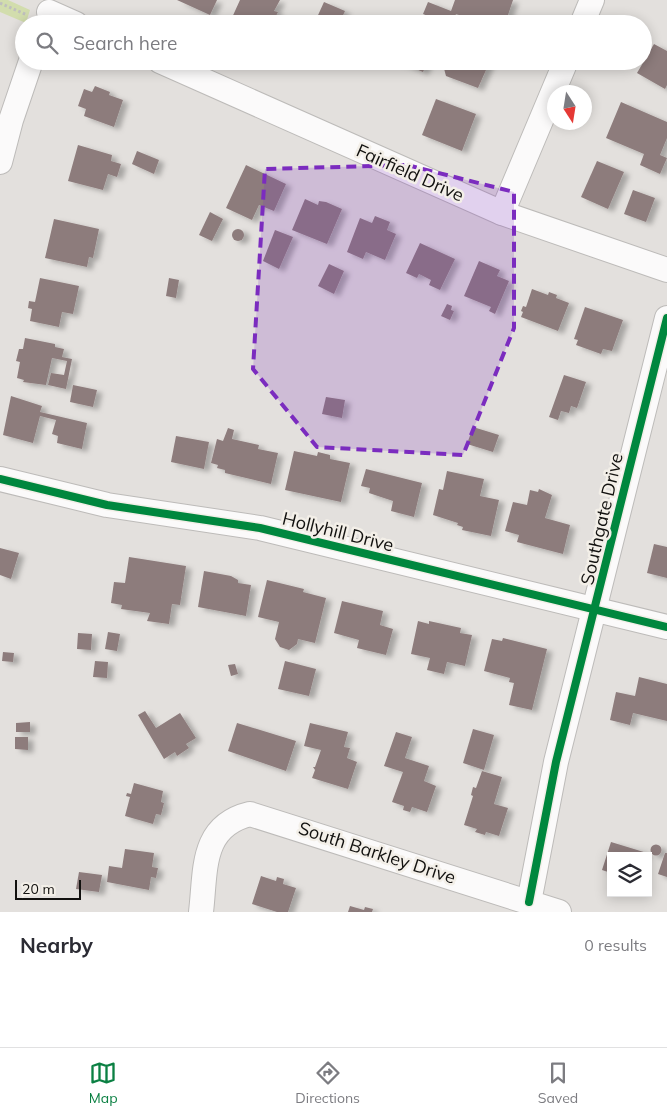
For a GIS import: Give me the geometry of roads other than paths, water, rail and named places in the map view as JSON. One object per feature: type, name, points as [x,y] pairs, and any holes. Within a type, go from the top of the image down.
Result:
[{"type":"street","points":[[586,15],[592,0]]},
{"type":"street","points":[[0,162],[11,120],[28,70]]},
{"type":"street","name":"Fairfield Drive","points":[[180,70],[502,213],[667,270]]},
{"type":"street","points":[[502,213],[562,70]]},
{"type":"street","name":"Southgate Drive","points":[[529,902],[556,762],[596,610],[667,318]]},
{"type":"street","name":"Hollyhill Drive","points":[[0,479],[107,506],[260,528],[667,627]]},
{"type":"street","name":"South Barkley Drive","points":[[201,912],[210,845],[217,832],[226,823],[236,817],[250,814],[529,902]]},
{"type":"street","points":[[529,902],[559,912]]}]
